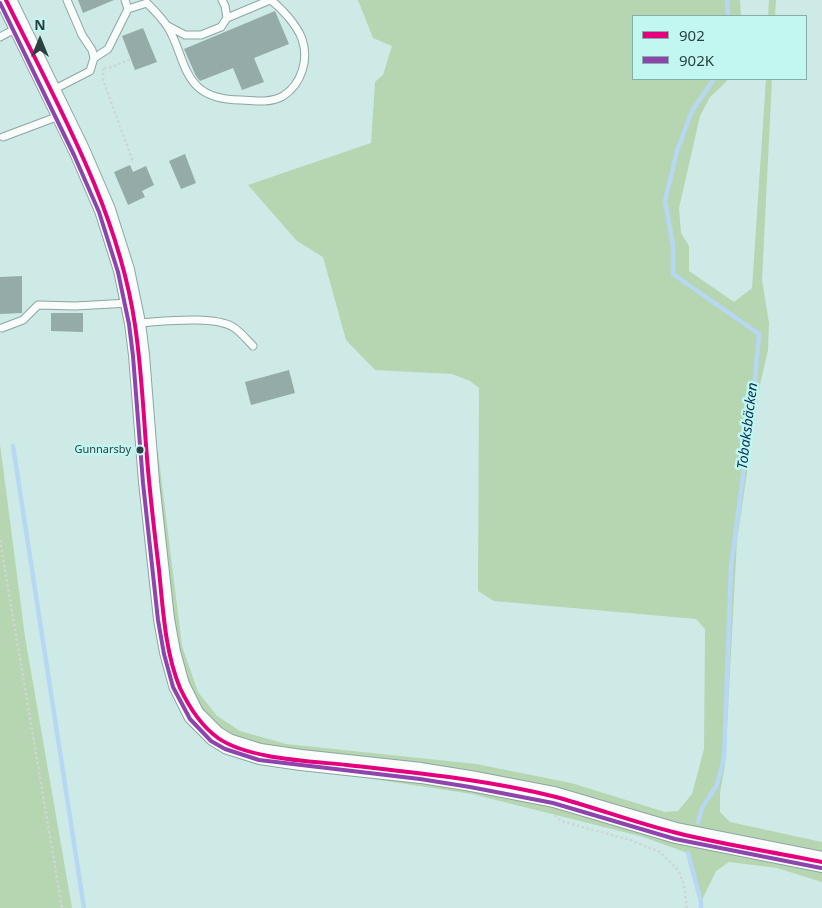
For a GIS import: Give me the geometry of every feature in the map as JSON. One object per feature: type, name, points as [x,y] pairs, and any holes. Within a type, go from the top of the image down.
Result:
[{"type":"street","points":[[6,0],[62,115],[105,210],[124,270],[135,323],[148,482],[164,619],[177,678],[194,716],[215,736],[228,744],[260,754],[421,773],[471,781],[554,797],[676,833],[822,862]]},
{"type":"lane","points":[[50,91],[90,71],[94,58],[92,50],[82,35],[67,0]]},
{"type":"lane","points":[[125,0],[128,10]]},
{"type":"lane","points":[[222,0],[227,18]]},
{"type":"lane","points":[[94,58],[108,49],[128,10],[149,2],[168,26],[189,76],[199,88],[217,98],[263,101],[273,99],[282,96],[296,85],[304,70],[302,38],[284,11],[271,0],[227,18],[221,27],[201,34],[185,34],[168,26]]},
{"type":"lane","points":[[0,37],[20,27]]},
{"type":"lane","points":[[3,137],[62,115]]},
{"type":"lane","points":[[2,328],[23,320],[38,305],[74,306],[131,303]]},
{"type":"lane","points":[[135,323],[184,320],[222,323],[234,327],[253,346]]},
{"type":"path","points":[[109,68],[131,59]]},
{"type":"path","points":[[103,68],[103,80],[133,162]]},
{"type":"path","points":[[0,540],[62,908]]},
{"type":"path","points":[[554,797],[553,814],[561,821],[630,840],[660,852],[678,871],[684,885],[687,908]]},
{"type":"green space","points":[[358,0],[740,0],[741,15],[632,15],[632,80],[727,80],[710,97],[700,116],[679,208],[681,233],[689,246],[689,271],[734,302],[752,288],[766,80],[772,80],[762,280],[769,323],[768,350],[760,385],[737,540],[725,765],[720,793],[720,812],[730,822],[822,842],[822,853],[257,745],[233,737],[214,724],[188,691],[176,642],[153,451],[158,452],[182,646],[198,692],[217,716],[240,731],[286,744],[476,764],[571,783],[665,812],[678,811],[692,794],[704,749],[705,629],[696,619],[494,601],[478,591],[479,388],[470,381],[452,374],[375,370],[346,340],[323,257],[297,241],[248,185],[371,143],[375,82],[383,75],[392,46],[373,38]]},
{"type":"green space","points":[[769,0],[776,0],[775,15],[768,15]]},
{"type":"green space","points":[[0,444],[25,637],[72,908],[0,908]]},
{"type":"green space","points":[[267,763],[458,785],[559,805],[822,870],[822,882],[777,868],[729,862],[716,871],[701,902],[688,853],[640,836],[472,794]]},
{"type":"building","points":[[78,0],[114,0],[83,13]]},
{"type":"building","points":[[275,11],[289,44],[254,58],[264,82],[242,90],[233,68],[200,81],[184,49]]},
{"type":"building","points":[[143,28],[157,62],[135,70],[122,36]]},
{"type":"building","points":[[185,154],[196,183],[181,189],[169,161]]},
{"type":"building","points":[[130,165],[133,172],[146,166],[154,185],[142,191],[145,197],[128,205],[114,172]]},
{"type":"building","points":[[22,276],[22,313],[0,314],[0,277]]},
{"type":"building","points":[[51,313],[83,313],[83,332],[51,331]]},
{"type":"building","points":[[289,370],[295,393],[251,405],[245,382]]},
{"type":"waterway","name":"Tobaksbäcken","points":[[727,0],[728,15]]},
{"type":"waterway","name":"Tobaksbäcken","points":[[698,822],[702,808],[717,785],[724,758],[731,567],[754,391],[759,334],[673,274],[673,245],[665,201],[677,151],[692,111],[713,80]]},
{"type":"waterway","points":[[13,446],[84,908]]},
{"type":"waterway","name":"Tobaksbäcken","points":[[688,853],[701,908]]},
{"type":"transit line","name":"902","points":[[6,0],[83,158],[115,240],[127,282],[139,355],[150,492],[163,615],[175,674],[191,709],[200,721],[218,738],[246,751],[262,755],[426,774],[504,786],[556,797],[677,833],[822,862]]},
{"type":"transit line","name":"902K","points":[[0,3],[74,155],[99,212],[118,272],[129,324],[133,356],[143,483],[158,620],[164,654],[173,687],[190,719],[211,741],[225,749],[259,760],[420,779],[470,787],[553,803],[675,839],[821,868]]},
{"type":"place","name":"Gunnarsby","points":[[140,450]]}]
